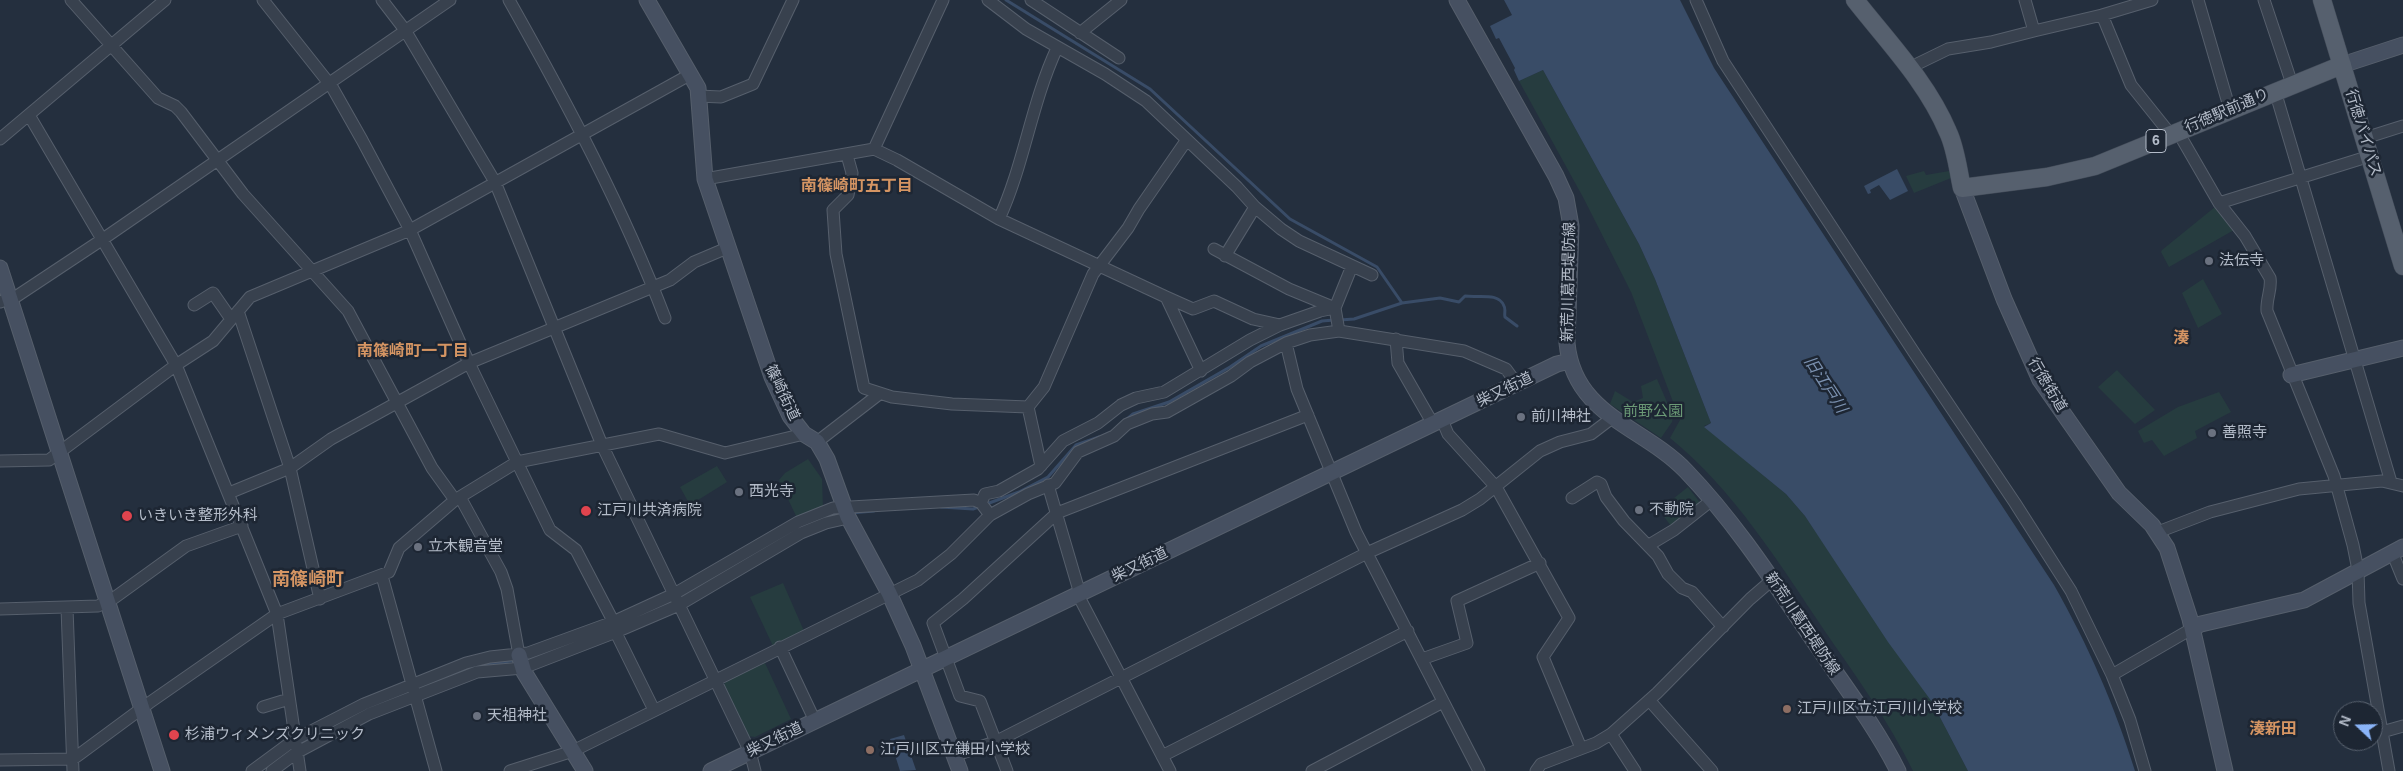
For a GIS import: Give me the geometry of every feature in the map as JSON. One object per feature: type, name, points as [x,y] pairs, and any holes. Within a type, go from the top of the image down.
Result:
[{"type":"main road","name":"行徳街道","points":[[1855,0],[1926,91],[1949,134],[1962,188]]},
{"type":"main road","name":"行徳バイパス","points":[[2322,0],[2403,266]]},
{"type":"main road","name":"行徳駅前通り","points":[[1962,188],[2074,172],[2115,158],[2342,65]]},
{"type":"street","points":[[71,0],[158,98],[175,106],[181,112],[216,162],[348,312],[432,468],[458,499],[501,572],[507,589],[521,661],[585,771]]},
{"type":"street","points":[[0,140],[166,0]]},
{"type":"street","points":[[263,0],[330,83],[410,230],[469,362],[550,530],[576,550],[654,710]]},
{"type":"street","points":[[382,0],[406,30],[495,182],[602,445],[750,752],[755,771]]},
{"type":"street","points":[[5,300],[102,239],[450,0]]},
{"type":"street","points":[[509,0],[583,135],[653,287],[665,318]]},
{"type":"street","name":"篠崎街道","points":[[647,0],[698,88],[705,180],[772,377],[790,416],[811,438],[827,459],[847,513],[890,593],[922,670],[960,771]]},
{"type":"street","points":[[698,96],[720,97],[753,84],[793,0]]},
{"type":"street","points":[[874,149],[942,0]]},
{"type":"street","points":[[988,0],[1026,29],[1105,74],[1146,101],[1186,141],[1237,187],[1255,207],[1299,241],[1372,275]]},
{"type":"street","points":[[1031,0],[1119,58]]},
{"type":"street","points":[[1080,34],[1121,0]]},
{"type":"street","name":"新荒川葛西堤防線","points":[[1457,0],[1556,176],[1566,198],[1571,226],[1567,338],[1570,360],[1584,391],[1597,406],[1612,418],[1673,460],[1712,500],[1772,580],[1873,728],[1898,771]]},
{"type":"street","points":[[1696,0],[1723,61],[2042,543],[2071,591],[2112,675],[2130,720],[2145,771]]},
{"type":"street","points":[[2025,0],[2034,31]]},
{"type":"street","points":[[1909,68],[1948,49],[1991,42],[2102,15],[2152,0]]},
{"type":"street","points":[[2198,0],[2230,110]]},
{"type":"street","points":[[2264,0],[2292,84]]},
{"type":"street","points":[[2102,15],[2131,85],[2175,133],[2219,203],[2245,236],[2270,278],[2271,285],[2266,303],[2267,311],[2336,486],[2358,570],[2359,603],[2376,701]]},
{"type":"street","name":"行徳駅前通り","points":[[2342,65],[2403,45]]},
{"type":"street","points":[[999,219],[1009,196],[1036,100],[1057,48]]},
{"type":"street","points":[[0,461],[49,460],[176,365],[213,341],[250,298],[410,230],[691,74]]},
{"type":"street","points":[[2275,91],[2391,482]]},
{"type":"street","points":[[29,115],[176,365],[229,493],[277,614],[300,771]]},
{"type":"street","points":[[2365,138],[2403,126]]},
{"type":"street","points":[[1028,407],[1044,387],[1093,274],[1128,228],[1186,141]]},
{"type":"street","points":[[705,180],[874,149],[897,160],[999,219],[1166,298],[1193,308],[1214,302],[1253,319],[1280,325]]},
{"type":"street","points":[[847,155],[852,173],[848,196],[833,210],[836,254],[864,388],[878,394],[952,404],[1028,407]]},
{"type":"street","points":[[2219,203],[2300,176],[2370,156]]},
{"type":"street","name":"行徳街道","points":[[1962,188],[2004,299],[2040,380],[2118,492],[2158,532],[2167,548],[2178,575],[2193,628],[2224,771]]},
{"type":"street","points":[[1226,256],[1255,207]]},
{"type":"street","points":[[229,493],[290,468],[331,439],[469,362],[670,280],[694,262],[727,248]]},
{"type":"street","points":[[1214,249],[1289,289],[1335,308]]},
{"type":"street","points":[[1338,331],[1335,308],[1352,266]]},
{"type":"street","points":[[0,268],[5,300],[58,454],[162,771]]},
{"type":"street","points":[[194,305],[213,293],[235,315],[290,468],[320,598]]},
{"type":"street","points":[[1166,298],[1201,371]]},
{"type":"street","points":[[981,503],[985,494],[999,491],[1040,466],[1063,441],[1098,423],[1121,405],[1136,398],[1164,392],[1250,340],[1280,325],[1320,311],[1335,308]]},
{"type":"street","points":[[510,771],[573,751],[918,580],[950,554],[990,515],[1055,483],[1078,452],[1114,436],[1127,424],[1152,414],[1167,412],[1231,376],[1250,362],[1286,343],[1310,335],[1338,331],[1396,339],[1470,354],[1506,368],[1517,384]]},
{"type":"street","points":[[1396,339],[1398,364],[1438,422],[1496,487],[1569,618],[1543,657],[1580,748]]},
{"type":"street","points":[[1286,343],[1297,389],[1356,532],[1479,771]]},
{"type":"street","points":[[2291,375],[2403,348]]},
{"type":"street","name":"柴又街道","points":[[710,771],[1570,360]]},
{"type":"street","points":[[0,760],[73,759],[142,708],[277,614],[389,572],[399,548],[458,499],[517,462],[659,434],[725,453],[811,438],[878,394]]},
{"type":"street","points":[[1028,407],[1040,466]]},
{"type":"street","points":[[1007,771],[980,701],[960,696],[934,623],[1057,513],[1308,415]]},
{"type":"street","points":[[954,756],[995,742],[1368,553],[1462,510],[1496,487],[1540,451],[1560,442],[1592,434],[1612,418]]},
{"type":"street","points":[[1572,498],[1598,482],[1601,484],[1606,497],[1624,521],[1658,556],[1668,574],[1682,588],[1692,592],[1723,627]]},
{"type":"street","points":[[2158,532],[2210,512],[2299,489],[2361,482],[2391,482],[2403,486]]},
{"type":"street","points":[[1048,485],[1079,594],[1170,771]]},
{"type":"street","points":[[252,771],[294,740],[364,704],[413,689],[521,661],[614,627],[676,599],[798,522],[834,508],[847,513],[928,502],[974,500],[981,503],[990,515]]},
{"type":"street","points":[[1649,545],[1674,530],[1712,500]]},
{"type":"street","points":[[0,609],[98,606],[106,603],[186,546],[242,526]]},
{"type":"street","points":[[2112,675],[2200,624],[2304,600],[2397,549],[2403,579]]},
{"type":"street","points":[[1422,659],[1467,643],[1457,601],[1540,563]]},
{"type":"street","points":[[382,576],[436,771]]},
{"type":"street","points":[[1536,771],[1541,764],[1611,734],[1649,700],[1750,599],[1772,580]]},
{"type":"street","points":[[67,608],[73,771]]},
{"type":"street","points":[[1162,756],[1408,631]]},
{"type":"street","points":[[780,648],[815,721]]},
{"type":"street","points":[[272,771],[296,753],[413,689]]},
{"type":"street","points":[[263,707],[289,699]]},
{"type":"street","points":[[1649,700],[1712,771]]},
{"type":"street","points":[[1312,771],[1443,702]]},
{"type":"street","points":[[2383,732],[2403,726]]},
{"type":"street","points":[[1611,734],[1635,771]]},
{"type":"street","points":[[2383,737],[2390,771]]},
{"type":"green space","points":[[1543,70],[1639,244],[1655,279],[1711,423],[1704,426],[1786,494],[1805,516],[1932,702],[1968,771],[1913,771],[1904,752],[1871,699],[1754,528],[1715,481],[1670,438],[1680,420],[1631,292],[1584,199],[1519,81]]},
{"type":"green space","points":[[1924,171],[1926,175],[1949,171],[1951,178],[1914,193],[1906,176]]},
{"type":"green space","points":[[2215,207],[2234,230],[2169,267],[2161,252],[2162,250]]},
{"type":"green space","points":[[2203,279],[2222,314],[2198,328],[2182,293]]},
{"type":"green space","points":[[2117,370],[2155,410],[2135,424],[2098,387]]},
{"type":"green space","name":"前野公園","points":[[1657,379],[1673,416],[1672,422],[1661,438],[1610,404],[1615,391],[1633,402],[1643,398],[1641,386]]},
{"type":"green space","points":[[2219,392],[2231,412],[2195,431],[2197,438],[2164,456],[2152,440],[2144,443],[2138,431],[2178,407]]},
{"type":"green space","points":[[808,459],[822,479],[823,509],[797,518],[779,480],[785,473]]},
{"type":"green space","points":[[717,466],[727,482],[690,505],[680,487]]},
{"type":"green space","points":[[1688,487],[1701,504],[1671,526],[1659,510]]},
{"type":"green space","points":[[783,583],[804,631],[773,646],[750,597]]},
{"type":"green space","points":[[765,663],[791,719],[755,737],[747,736],[722,688],[726,681]]},
{"type":"water","name":"旧江戸川","points":[[1504,0],[1680,0],[1714,68],[2054,585],[2100,676],[2135,771],[1968,771],[1932,702],[1888,642],[1805,516],[1786,494],[1704,427],[1711,423],[1655,279],[1639,244],[1543,70],[1519,81],[1514,70],[1515,68],[1499,38],[1496,39],[1490,26],[1512,15]]},
{"type":"water","points":[[1897,169],[1908,191],[1890,200],[1879,185],[1870,190],[1871,193],[1868,194],[1864,186]]},
{"type":"water","points":[[904,735],[916,770],[900,771],[890,739]]},
{"type":"waterway","points":[[1006,0],[1150,89],[1290,219],[1377,267],[1402,303],[1440,298],[1459,302],[1465,296],[1488,296],[1501,302],[1505,307],[1505,317],[1517,326]]},
{"type":"waterway","points":[[1340,320],[1354,319],[1402,303]]},
{"type":"waterway","points":[[1127,419],[1133,414],[1169,402],[1230,367],[1261,346],[1322,321],[1334,320]]},
{"type":"waterway","points":[[941,507],[973,509],[1019,492],[1048,477],[1076,445],[1099,437]]},
{"type":"waterway","points":[[851,513],[874,511]]},
{"type":"waterway","points":[[824,518],[842,514]]},
{"type":"waterway","points":[[723,572],[750,557]]},
{"type":"waterway","points":[[652,610],[674,600]]},
{"type":"waterway","points":[[475,667],[516,660]]},
{"type":"waterway","points":[[396,697],[411,692]]},
{"type":"waterway","points":[[326,731],[342,721]]},
{"type":"place","name":"法伝寺","points":[[2209,261]]},
{"type":"place","name":"前川神社","points":[[1521,417]]},
{"type":"place","name":"善照寺","points":[[2212,433]]},
{"type":"place","name":"西光寺","points":[[739,492]]},
{"type":"place","name":"不動院","points":[[1639,510]]},
{"type":"place","name":"江戸川共済病院","points":[[586,511]]},
{"type":"place","name":"いきいき整形外科","points":[[127,516]]},
{"type":"place","name":"立木観音堂","points":[[418,547]]},
{"type":"place","name":"江戸川区立江戸川小学校","points":[[1787,709]]},
{"type":"place","name":"天祖神社","points":[[477,716]]},
{"type":"place","name":"杉浦ウィメンズクリニック","points":[[174,735]]},
{"type":"place","name":"江戸川区立鎌田小学校","points":[[870,750]]},
{"type":"district","name":"南篠崎町五丁目","points":[[857,187]]},
{"type":"district","name":"湊","points":[[2181,339]]},
{"type":"district","name":"南篠崎町一丁目","points":[[413,352]]},
{"type":"district","name":"南篠崎町","points":[[308,580]]},
{"type":"district","name":"湊新田","points":[[2273,730]]}]
